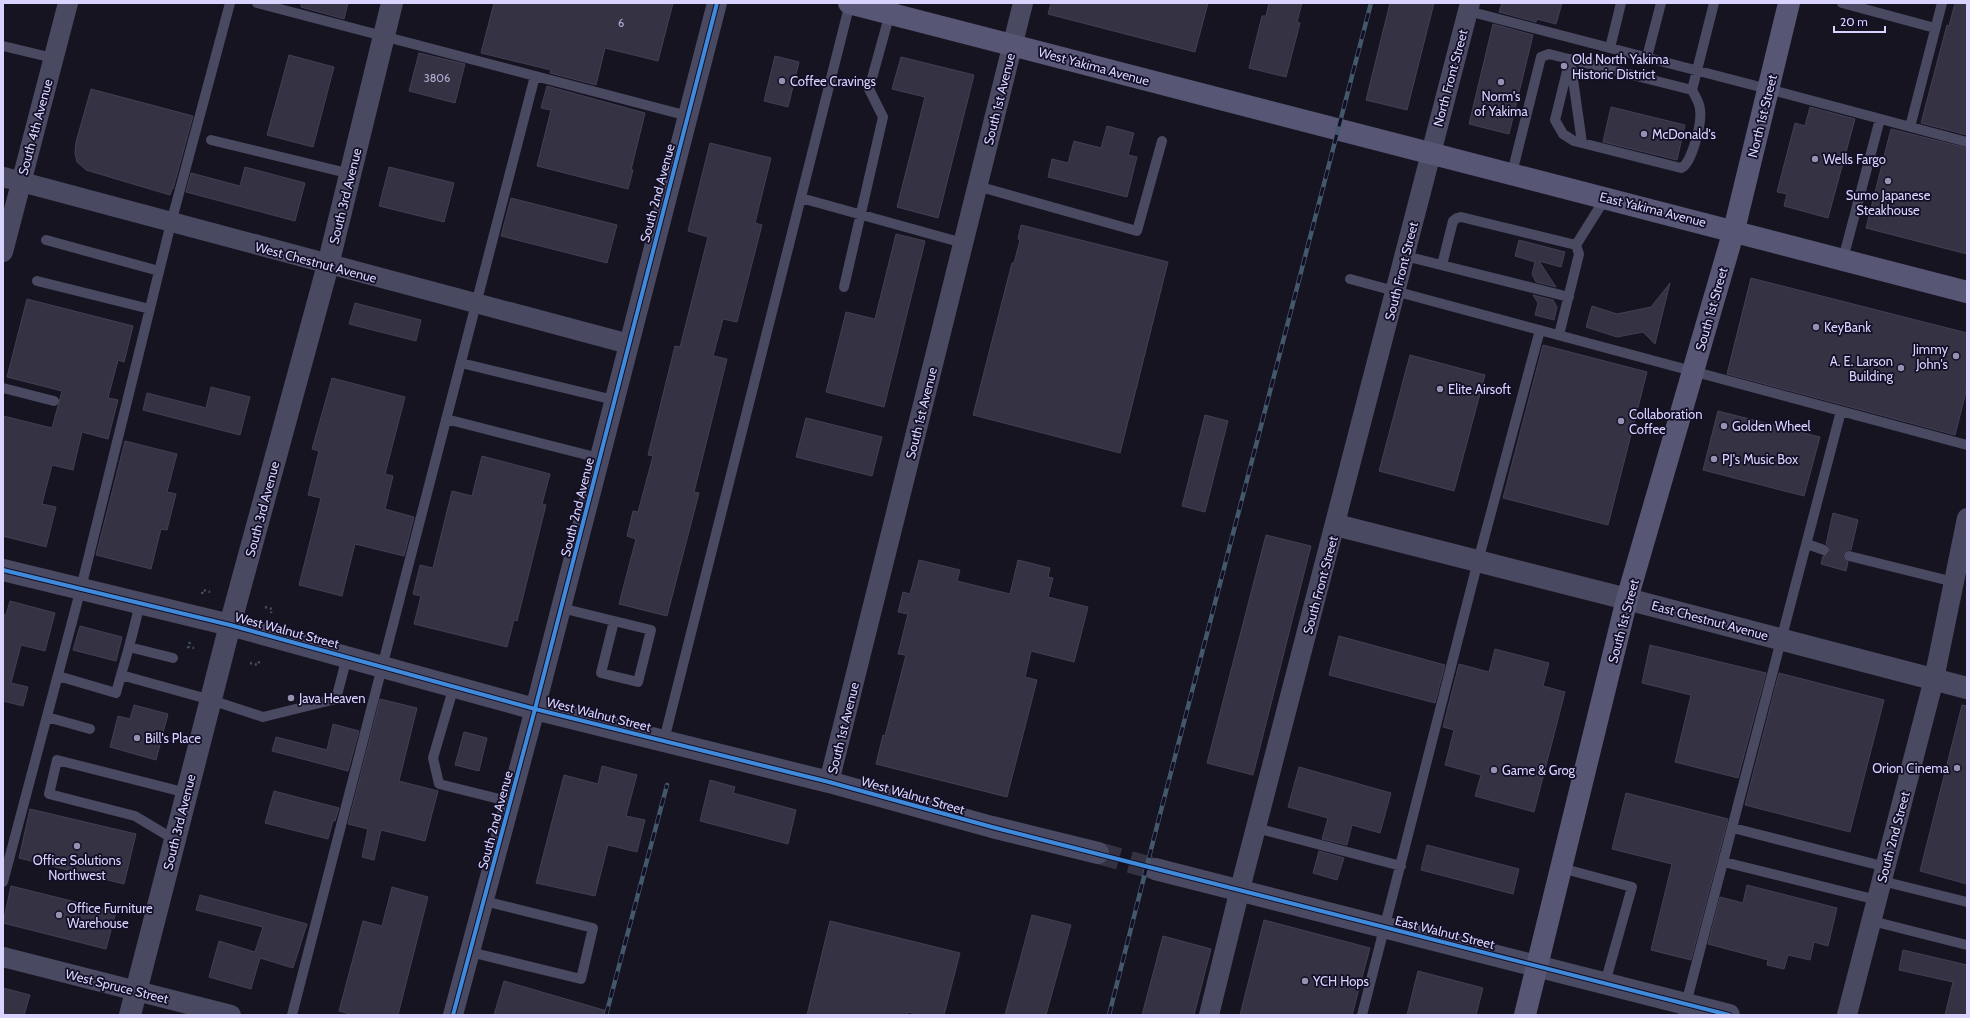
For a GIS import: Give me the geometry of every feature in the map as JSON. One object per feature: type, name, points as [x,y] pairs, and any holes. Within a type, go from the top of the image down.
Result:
[{"type":"main road","name":"West Yakima Avenue","points":[[849,3],[878,8],[1012,45],[1338,129]]},
{"type":"main road","name":"North 1st Street","points":[[1734,230],[1789,3]]},
{"type":"main road","name":"East Yakima Avenue","points":[[1338,129],[1430,154],[1512,173],[1734,230],[1967,292]]},
{"type":"main road","name":"South 1st Street","points":[[1525,1015],[1627,599],[1734,230]]},
{"type":"street","name":"South 4th Avenue","points":[[3,252],[12,180],[53,58],[68,3]]},
{"type":"street","name":"South 3rd Avenue","points":[[130,1015],[230,625],[328,265],[392,3]]},
{"type":"street","name":"South 2nd Avenue","points":[[454,1015],[535,709],[717,3]]},
{"type":"street","name":"South 1st Avenue","points":[[829,782],[1023,3]]},
{"type":"street","name":"North Front Street","points":[[1430,154],[1469,7]]},
{"type":"street","name":"South Front Street","points":[[1209,1015],[1240,889],[1336,525],[1430,154]]},
{"type":"street","name":"West Chestnut Avenue","points":[[12,180],[628,344]]},
{"type":"street","name":"South 2nd Street","points":[[1847,1015],[1934,679],[1967,518]]},
{"type":"street","name":"East Chestnut Avenue","points":[[1336,525],[1967,688]]},
{"type":"street","name":"West Walnut Street","points":[[3,570],[230,625],[535,709],[829,782],[992,827],[1098,853]]},
{"type":"street","name":"East Walnut Street","points":[[1155,869],[1240,889],[1605,983],[1685,1010],[1729,1015]]},
{"type":"street","name":"West Spruce Street","points":[[3,957],[231,1015]]},
{"type":"lane","points":[[3,882],[81,588],[171,223],[230,3]]},
{"type":"lane","points":[[257,3],[688,116]]},
{"type":"lane","points":[[664,740],[849,3]]},
{"type":"lane","points":[[1610,48],[1621,3]]},
{"type":"lane","points":[[1646,57],[1661,3]]},
{"type":"lane","points":[[1570,59],[1555,120],[1563,134],[1574,141],[1681,168],[1684,167],[1692,155],[1701,116],[1700,108],[1692,90],[1714,3]]},
{"type":"lane","points":[[1842,3],[1935,28]]},
{"type":"lane","points":[[1910,127],[1942,3]]},
{"type":"lane","points":[[1469,7],[1610,48],[1768,88],[1967,142]]},
{"type":"lane","points":[[844,287],[883,117],[869,89],[878,8]]},
{"type":"lane","points":[[3,46],[53,58]]},
{"type":"lane","points":[[1512,173],[1541,58],[1549,54],[1692,90]]},
{"type":"lane","points":[[1570,59],[1582,143]]},
{"type":"lane","points":[[292,1015],[535,76]]},
{"type":"lane","points":[[1843,259],[1880,119]]},
{"type":"lane","points":[[211,140],[351,174]]},
{"type":"lane","points":[[977,186],[1137,231],[1162,141]]},
{"type":"lane","points":[[801,198],[963,243]]},
{"type":"lane","points":[[1576,246],[1606,198]]},
{"type":"lane","points":[[1442,265],[1453,221],[1461,217],[1576,246],[1580,254],[1559,335]]},
{"type":"lane","points":[[46,240],[159,271]]},
{"type":"lane","points":[[1405,256],[1569,297]]},
{"type":"lane","points":[[1350,279],[1967,445]]},
{"type":"lane","points":[[37,281],[150,309]]},
{"type":"lane","points":[[1362,1015],[1386,927],[1478,561],[1540,330]]},
{"type":"lane","points":[[460,363],[614,400]]},
{"type":"lane","points":[[3,388],[54,401]]},
{"type":"lane","points":[[1685,1010],[1841,411]]},
{"type":"lane","points":[[446,419],[599,458]]},
{"type":"lane","points":[[1807,544],[1824,550]]},
{"type":"lane","points":[[1849,556],[1954,582]]},
{"type":"lane","points":[[58,676],[116,693],[140,604]]},
{"type":"lane","points":[[561,608],[651,630],[638,682],[601,673],[614,621]]},
{"type":"lane","points":[[129,647],[173,658]]},
{"type":"lane","points":[[121,675],[211,700],[263,717],[336,699],[347,657]]},
{"type":"lane","points":[[454,686],[433,758],[439,784],[510,802]]},
{"type":"lane","points":[[47,717],[90,729]]},
{"type":"lane","points":[[175,840],[135,816],[49,794],[57,760],[187,793]]},
{"type":"lane","points":[[1256,828],[1401,866]]},
{"type":"lane","points":[[1733,828],[1884,874],[1967,902]]},
{"type":"lane","points":[[1724,862],[1877,900]]},
{"type":"lane","points":[[1561,868],[1632,888],[1605,983]]},
{"type":"lane","points":[[470,952],[581,979],[593,928],[484,901]]},
{"type":"lane","points":[[1872,920],[1967,945]]},
{"type":"path","points":[[202,594],[203,590],[210,592]]},
{"type":"path","points":[[266,607],[272,609],[271,614]]},
{"type":"path","points":[[190,642],[188,647],[194,648]]},
{"type":"path","points":[[250,663],[258,665],[260,659]]},
{"type":"building","points":[[301,3],[348,3],[344,19],[301,7]]},
{"type":"building","points":[[494,3],[673,3],[658,61],[605,48],[596,85],[550,73],[551,70],[481,53]]},
{"type":"building","points":[[1051,3],[1208,3],[1195,52],[1048,14]]},
{"type":"building","points":[[1269,3],[1302,3],[1297,22],[1300,23],[1286,77],[1249,68],[1262,16],[1266,16]]},
{"type":"building","points":[[1390,3],[1434,3],[1407,110],[1366,100]]},
{"type":"building","points":[[1502,3],[1562,3],[1556,24],[1537,19],[1536,22],[1499,12]]},
{"type":"building","points":[[1955,3],[1967,3],[1967,135],[1921,123],[1947,25],[1949,26]]},
{"type":"building","name":"Norm's of Yakima","points":[[1493,24],[1533,35],[1509,134],[1469,124]]},
{"type":"building","points":[[419,53],[465,64],[455,103],[409,91]]},
{"type":"building","points":[[289,55],[334,67],[313,147],[267,135]]},
{"type":"building","points":[[775,56],[799,62],[788,107],[764,101]]},
{"type":"building","points":[[901,57],[974,75],[938,218],[897,207],[925,97],[892,89]]},
{"type":"building","points":[[547,86],[645,113],[631,170],[633,170],[628,189],[537,166],[551,110],[541,108]]},
{"type":"building","points":[[91,89],[193,116],[173,189],[170,195],[86,170],[77,162],[75,153],[76,142]]},
{"type":"building","name":"McDonald's","points":[[1611,107],[1685,125],[1677,160],[1603,142]]},
{"type":"building","name":"Wells Fargo","points":[[1810,107],[1855,119],[1828,218],[1784,206],[1787,194],[1777,192],[1795,123],[1805,126]]},
{"type":"building","points":[[1107,126],[1134,133],[1128,155],[1137,157],[1127,197],[1048,177],[1052,159],[1068,163],[1074,141],[1101,148]]},
{"type":"building","points":[[1891,129],[1967,148],[1967,254],[1866,228]]},
{"type":"building","points":[[710,143],[771,158],[755,223],[762,225],[737,322],[723,319],[713,356],[727,359],[694,492],[699,493],[667,616],[619,604],[636,539],[627,536],[633,511],[638,512],[653,456],[648,455],[675,346],[680,347],[708,237],[688,231]]},
{"type":"building","points":[[245,167],[305,183],[295,221],[186,192],[191,173],[240,186]]},
{"type":"building","points":[[389,167],[454,183],[444,222],[379,206]]},
{"type":"building","points":[[511,198],[617,225],[607,263],[501,236]]},
{"type":"building","points":[[1021,225],[1168,262],[1120,453],[973,415],[1012,263],[1014,263],[1020,240],[1018,239]]},
{"type":"building","points":[[896,234],[925,241],[884,407],[826,392],[846,312],[875,319]]},
{"type":"building","points":[[1519,240],[1565,252],[1561,267],[1539,261],[1556,287],[1536,282],[1532,274],[1535,262],[1515,256]]},
{"type":"building","points":[[1751,278],[1967,333],[1967,388],[1955,435],[1727,374]]},
{"type":"building","points":[[1670,283],[1655,344],[1643,332],[1617,337],[1586,327],[1592,306],[1617,314],[1651,307]]},
{"type":"building","points":[[1533,295],[1553,300],[1557,307],[1554,320],[1535,315],[1538,303]]},
{"type":"building","points":[[27,299],[133,326],[124,362],[118,360],[108,398],[118,400],[108,439],[82,432],[73,470],[52,465],[42,504],[56,507],[46,547],[3,536],[3,416],[52,428],[62,391],[7,377]]},
{"type":"building","points":[[355,303],[421,320],[416,341],[349,324]]},
{"type":"building","points":[[1543,345],[1647,372],[1608,525],[1503,498]]},
{"type":"building","points":[[1410,355],[1485,375],[1454,491],[1379,471]]},
{"type":"building","points":[[332,378],[405,397],[385,474],[393,476],[385,509],[414,517],[404,556],[355,544],[342,596],[299,585],[321,498],[308,495],[319,451],[312,449]]},
{"type":"building","points":[[211,387],[250,397],[240,435],[143,410],[147,393],[206,408]]},
{"type":"building","points":[[1718,411],[1820,437],[1804,496],[1703,470]]},
{"type":"building","points":[[1205,415],[1228,421],[1205,512],[1182,506]]},
{"type":"building","points":[[806,418],[882,437],[872,476],[796,457]]},
{"type":"building","points":[[125,441],[177,454],[167,492],[176,494],[167,530],[161,529],[151,569],[96,555]]},
{"type":"building","points":[[482,456],[550,474],[542,504],[546,505],[517,621],[514,620],[507,647],[414,624],[421,596],[413,594],[420,565],[433,568],[452,491],[472,496]]},
{"type":"building","points":[[1833,513],[1858,520],[1851,550],[1847,550],[1843,554],[1843,558],[1848,562],[1846,571],[1821,564],[1823,556],[1828,555],[1830,552],[1829,546],[1826,544]]},
{"type":"building","points":[[1266,535],[1311,546],[1253,775],[1207,763]]},
{"type":"building","points":[[919,560],[960,570],[957,581],[1010,594],[1018,560],[1050,568],[1048,577],[1053,578],[1048,597],[1088,607],[1074,662],[1031,651],[1025,677],[1037,680],[1007,797],[876,764],[883,735],[885,736],[906,655],[898,654],[908,614],[898,612],[903,592],[910,594]]},
{"type":"building","points":[[10,601],[55,613],[45,651],[21,645],[11,683],[28,687],[23,706],[3,701],[3,614],[6,615]]},
{"type":"building","points":[[80,626],[122,637],[116,661],[73,650]]},
{"type":"building","points":[[1339,636],[1445,665],[1435,703],[1329,675]]},
{"type":"building","points":[[1650,645],[1766,673],[1738,778],[1675,762],[1691,695],[1642,683]]},
{"type":"building","points":[[1495,649],[1549,663],[1543,686],[1565,692],[1534,812],[1475,796],[1481,775],[1445,765],[1454,730],[1443,727],[1459,664],[1489,672]]},
{"type":"building","points":[[1779,673],[1884,700],[1850,832],[1745,805]]},
{"type":"building","points":[[380,699],[417,708],[399,781],[438,791],[425,841],[381,830],[374,860],[362,857],[368,829],[348,824]]},
{"type":"building","name":"Bill's Place","points":[[134,705],[168,714],[156,760],[110,747],[118,716],[130,719]]},
{"type":"building","points":[[1962,705],[1967,706],[1967,884],[1920,871]]},
{"type":"building","points":[[333,724],[359,731],[348,771],[272,751],[276,737],[327,750]]},
{"type":"building","points":[[464,732],[487,738],[479,771],[455,765]]},
{"type":"building","points":[[602,766],[637,775],[626,816],[645,820],[637,852],[608,845],[595,896],[536,883],[564,775],[598,784]]},
{"type":"building","points":[[1299,767],[1391,793],[1380,833],[1352,825],[1347,845],[1322,839],[1328,818],[1288,807]]},
{"type":"building","points":[[710,780],[735,787],[733,793],[796,810],[788,844],[700,821]]},
{"type":"building","points":[[274,791],[339,808],[335,821],[333,821],[328,839],[265,823]]},
{"type":"building","points":[[1626,793],[1728,819],[1691,960],[1651,950],[1672,864],[1612,849]]},
{"type":"building","name":"Office Solutions Northwest","points":[[30,809],[136,834],[124,884],[19,858]]},
{"type":"building","points":[[1427,845],[1519,869],[1513,894],[1421,870]]},
{"type":"building","points":[[1319,851],[1344,858],[1337,880],[1313,873]]},
{"type":"building","points":[[1747,885],[1837,908],[1828,946],[1814,942],[1810,960],[1788,955],[1784,969],[1767,965],[1768,960],[1708,944],[1720,897],[1743,903]]},
{"type":"building","name":"Office Furniture Warehouse","points":[[11,886],[116,912],[106,949],[3,923]]},
{"type":"building","points":[[392,887],[428,897],[398,1015],[353,1015],[339,1011],[363,921],[382,926]]},
{"type":"building","points":[[200,895],[307,924],[293,968],[260,958],[251,989],[209,977],[219,941],[255,952],[263,927],[196,910]]},
{"type":"building","points":[[1032,915],[1071,925],[1046,1015],[1005,1015]]},
{"type":"building","name":"YCH Hops","points":[[1264,920],[1370,948],[1352,1015],[1240,1015]]},
{"type":"building","points":[[830,921],[960,953],[944,1015],[920,1015],[908,1012],[907,1015],[807,1015]]},
{"type":"building","points":[[1163,936],[1211,949],[1194,1015],[1142,1015]]},
{"type":"building","points":[[1903,950],[1967,965],[1967,1015],[1945,1015],[1953,982],[1899,970]]},
{"type":"building","points":[[1418,971],[1483,988],[1476,1015],[1407,1015]]},
{"type":"building","points":[[504,981],[607,1011],[606,1015],[494,1015]]},
{"type":"building","points":[[3,988],[30,995],[24,1015],[3,1015]]},
{"type":"tunnel","points":[[1098,853],[1155,869]]},
{"type":"railway","points":[[1109,1015],[1371,3]]},
{"type":"railway","points":[[606,1015],[667,785]]},
{"type":"cycle path","points":[[453,1015],[535,709],[717,3]]},
{"type":"cycle path","points":[[3,570],[230,625],[535,709],[829,782],[992,827],[1729,1015]]},
{"type":"place","name":"Old North Yakima Historic District","points":[[1564,66]]},
{"type":"place","name":"Coffee Cravings","points":[[782,81]]},
{"type":"place","name":"Norm's of Yakima","points":[[1501,82]]},
{"type":"place","name":"McDonald's","points":[[1644,134]]},
{"type":"place","name":"Wells Fargo","points":[[1815,159]]},
{"type":"place","name":"Sumo Japanese Steakhouse","points":[[1888,181]]},
{"type":"place","name":"KeyBank","points":[[1816,327]]},
{"type":"place","name":"Jimmy John's","points":[[1956,356]]},
{"type":"place","name":"A. E. Larson Building","points":[[1901,368]]},
{"type":"place","name":"Elite Airsoft","points":[[1440,389]]},
{"type":"place","name":"Collaboration Coffee","points":[[1621,421]]},
{"type":"place","name":"Golden Wheel","points":[[1724,426]]},
{"type":"place","name":"PJ's Music Box","points":[[1714,459]]},
{"type":"place","name":"Java Heaven","points":[[291,698]]},
{"type":"place","name":"Bill's Place","points":[[137,738]]},
{"type":"place","name":"Orion Cinema","points":[[1957,768]]},
{"type":"place","name":"Game & Grog","points":[[1494,770]]},
{"type":"place","name":"Office Solutions Northwest","points":[[77,846]]},
{"type":"place","name":"Office Furniture Warehouse","points":[[59,915]]},
{"type":"place","name":"YCH Hops","points":[[1305,981]]}]
